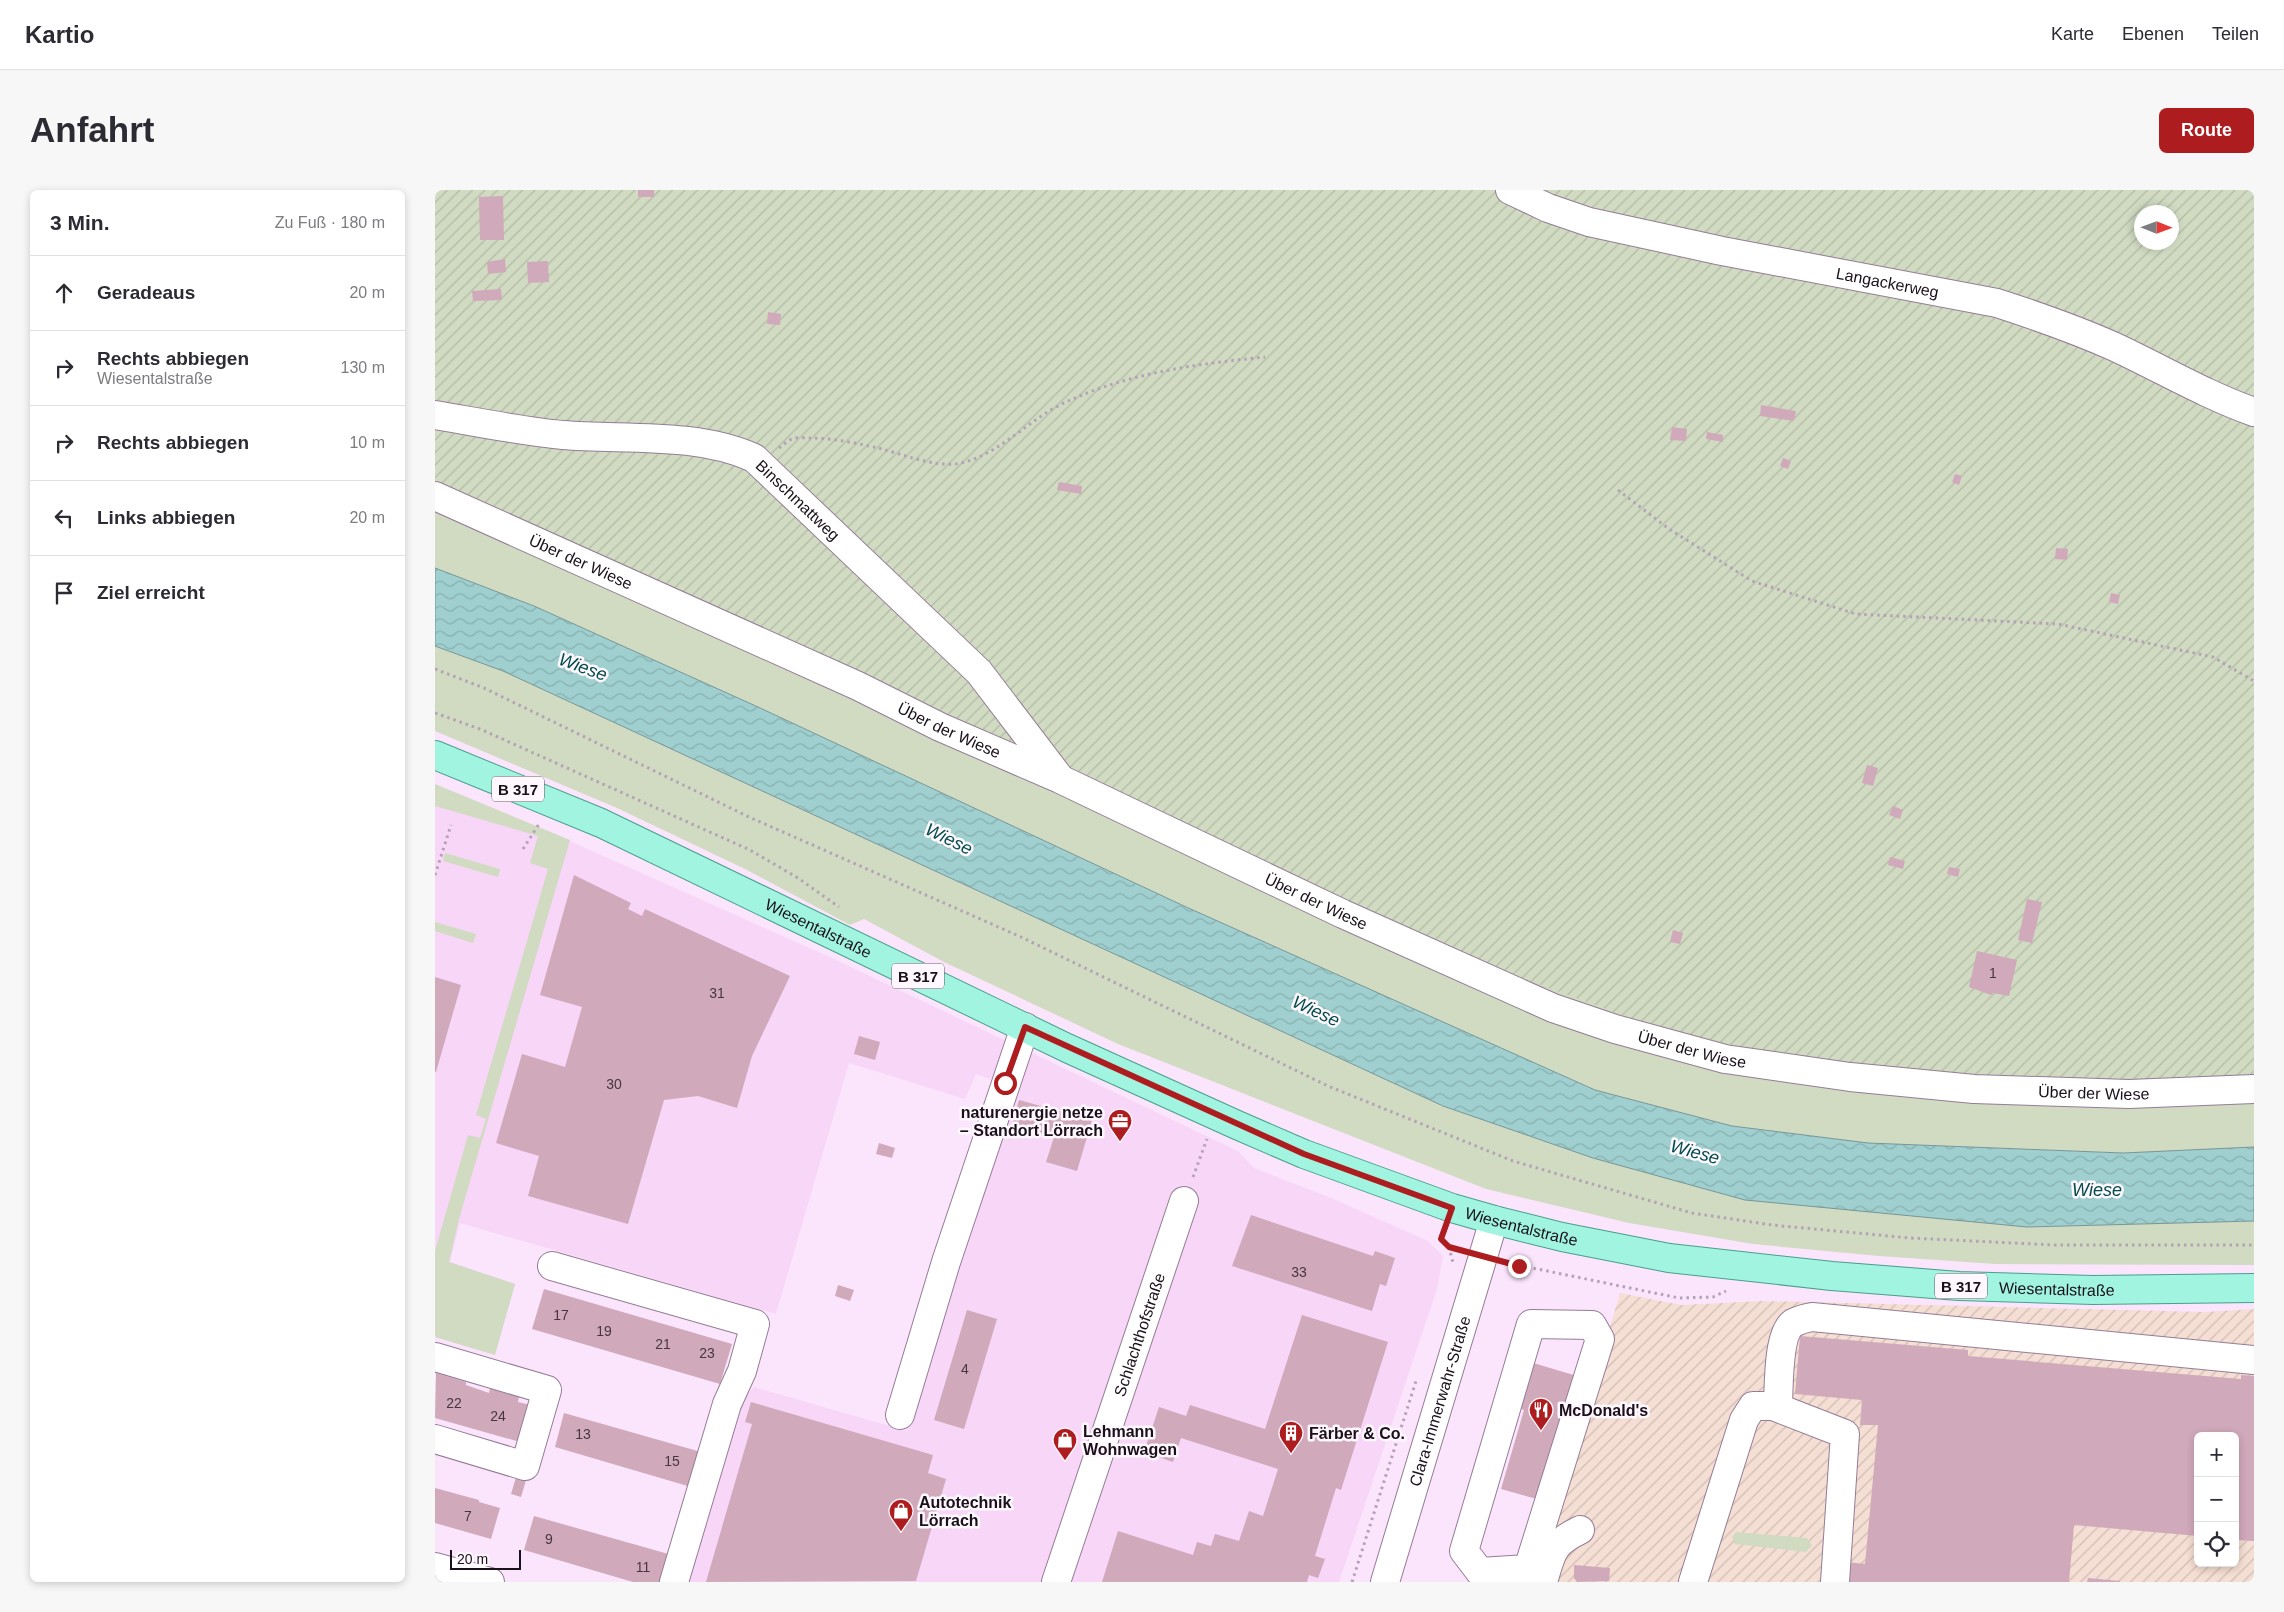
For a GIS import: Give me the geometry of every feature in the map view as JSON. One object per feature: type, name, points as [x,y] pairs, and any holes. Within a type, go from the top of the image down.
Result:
[{"type":"main road","name":"Wiesentalstraße","points":[[435,755],[601,823],[1025,1027],[1216,1116],[1304,1154],[1452,1208],[1563,1237],[1669,1258],[1832,1276],[1959,1286],[2074,1289],[2254,1288]]},
{"type":"street","name":"Langackerweg","points":[[1510,190],[1548,208],[1589,222],[1721,251],[1997,303],[2037,316],[2114,347],[2224,401],[2254,412]]},
{"type":"street","name":"Binschmattweg","points":[[435,415],[562,434],[679,440],[736,450],[753,458],[979,672],[1060,779]]},
{"type":"street","name":"Über der Wiese","points":[[435,496],[858,686],[940,727],[1060,779],[1343,914],[1553,1008],[1615,1029],[1725,1059],[1850,1077],[1973,1089],[2129,1094],[2254,1089]]},
{"type":"street","points":[[900,1415],[949,1253],[1025,1027]]},
{"type":"street","name":"Schlachthofstraße","points":[[1056,1582],[1184,1201]]},
{"type":"street","name":"Clara-Immerwahr-Straße","points":[[1385,1582],[1494,1220]]},
{"type":"street","points":[[552,1266],[755,1324],[742,1371],[727,1404],[675,1582]]},
{"type":"street","points":[[1773,1406],[1778,1402],[1782,1350],[1787,1330],[1793,1324],[1812,1317],[2254,1360]]},
{"type":"street","points":[[1531,1324],[1592,1325],[1600,1339],[1529,1569],[1479,1577],[1464,1550],[1531,1324]]},
{"type":"street","points":[[435,1357],[547,1390],[525,1466],[435,1439]]},
{"type":"street","points":[[1693,1582],[1744,1420],[1753,1406],[1773,1406],[1845,1434],[1835,1582]]},
{"type":"street","points":[[1543,1582],[1553,1550],[1562,1538],[1580,1530],[1562,1554],[1559,1582]]},
{"type":"street","points":[[435,1567],[489,1582]]},
{"type":"path","points":[[753,458],[769,455],[793,438],[822,438],[877,448],[910,458],[952,464],[971,462],[994,450],[1013,434],[1057,407],[1123,382],[1187,366],[1265,357]]},
{"type":"path","points":[[1618,490],[1669,529],[1752,581],[1856,614],[2058,624],[2213,657],[2254,681]]},
{"type":"path","points":[[435,669],[484,688],[749,817],[1021,937],[1328,1086],[1513,1161],[1692,1213],[1772,1225],[1910,1238],[2055,1245],[2254,1245]]},
{"type":"path","points":[[435,712],[480,729],[750,850],[798,878],[845,912]]},
{"type":"path","points":[[435,875],[451,825]]},
{"type":"path","points":[[1184,1201],[1216,1116]]},
{"type":"path","points":[[1452,1208],[1441,1239],[1449,1247],[1453,1262],[1452,1269]]},
{"type":"path","points":[[1449,1247],[1519,1266],[1679,1298],[1713,1297],[1731,1289]]},
{"type":"path","points":[[1352,1582],[1418,1377]]},
{"type":"shaded area","points":[[435,190],[2254,190],[2254,1085],[1991,1079],[1816,1063],[1669,1032],[1492,967],[435,494]]},
{"type":"shaded area","points":[[435,494],[2254,1085],[2254,1147],[2123,1153],[1868,1143],[1732,1126],[1595,1090],[1184,906],[758,707],[534,606],[435,568]]},
{"type":"shaded area","points":[[435,646],[503,671],[1443,1106],[1593,1158],[2027,1227],[2254,1221],[2254,1265],[1995,1264],[1879,1256],[1753,1244],[1629,1223],[1486,1189],[1118,1044],[944,962],[864,919],[850,925],[747,870],[617,808],[435,731]]},
{"type":"shaded area","points":[[435,784],[570,840],[459,1219],[449,1262],[515,1284],[495,1355],[435,1337],[435,1251],[468,1135],[480,1138],[486,1119],[476,1115],[548,869],[530,863],[538,836],[435,806]]},
{"type":"shaded area","points":[[435,787],[570,841],[834,959],[1238,1151],[1254,1168],[1329,1197],[1428,1241],[1443,1256],[1437,1289],[1339,1582],[686,1582],[745,1397],[754,1387],[907,1431],[1012,1087],[976,1074],[965,1099],[849,1063],[776,1314],[460,1223],[450,1262],[515,1284],[495,1355],[435,1337]]},
{"type":"shaded area","points":[[445,853],[500,869],[498,877],[443,861]]},
{"type":"shaded area","points":[[435,922],[476,934],[473,943],[435,931]]},
{"type":"shaded area","points":[[1620,1293],[1681,1305],[1763,1301],[2205,1312],[2254,1309],[2254,1582],[1535,1582]]},
{"type":"shaded area","points":[[1736,1532],[1807,1538],[1812,1545],[1806,1552],[1735,1544],[1732,1537]]},
{"type":"water","name":"Wiese","points":[[435,568],[534,606],[758,707],[1184,906],[1595,1090],[1732,1126],[1868,1143],[2123,1153],[2254,1147],[2254,1221],[2027,1227],[1745,1200],[1593,1158],[1443,1106],[503,671],[435,646]]},
{"type":"building","points":[[638,190],[654,190],[654,197],[638,197]]},
{"type":"building","points":[[503,196],[504,240],[480,240],[479,197]]},
{"type":"building","points":[[505,259],[506,272],[488,274],[487,262]]},
{"type":"building","points":[[548,261],[549,282],[528,283],[527,262]]},
{"type":"building","points":[[501,289],[502,300],[473,301],[472,291]]},
{"type":"building","points":[[768,312],[781,314],[780,325],[767,324]]},
{"type":"building","points":[[1761,405],[1796,411],[1794,421],[1760,416]]},
{"type":"building","points":[[1672,427],[1687,429],[1686,441],[1670,440]]},
{"type":"building","points":[[1707,432],[1723,435],[1723,442],[1706,439]]},
{"type":"building","points":[[1783,458],[1791,461],[1788,469],[1780,466]]},
{"type":"building","points":[[1955,474],[1962,476],[1959,485],[1952,482]]},
{"type":"building","points":[[1059,482],[1082,486],[1081,494],[1057,490]]},
{"type":"building","points":[[2056,548],[2068,549],[2067,560],[2055,559]]},
{"type":"building","points":[[2111,593],[2120,595],[2118,604],[2109,602]]},
{"type":"building","points":[[1867,765],[1878,768],[1873,786],[1862,783]]},
{"type":"building","points":[[1893,806],[1903,810],[1900,819],[1889,815]]},
{"type":"building","points":[[1890,857],[1905,861],[1903,869],[1888,865]]},
{"type":"building","points":[[1949,867],[1960,869],[1958,877],[1947,874]]},
{"type":"building","points":[[574,875],[631,903],[628,909],[642,916],[645,909],[790,976],[752,1056],[737,1108],[698,1096],[664,1100],[628,1224],[528,1196],[539,1156],[496,1143],[522,1054],[565,1067],[582,1007],[540,995]]},
{"type":"building","points":[[2027,899],[2042,902],[2032,943],[2018,940]]},
{"type":"building","points":[[1673,930],[1683,933],[1680,944],[1670,942]]},
{"type":"building","points":[[1977,951],[2017,960],[2009,996],[1993,993],[1991,995],[1969,987]]},
{"type":"building","points":[[435,977],[461,985],[436,1072],[435,1072]]},
{"type":"building","points":[[859,1036],[880,1042],[875,1060],[854,1054]]},
{"type":"building","points":[[1019,1100],[1092,1120],[1077,1171],[1046,1162],[1054,1137],[1012,1125]]},
{"type":"building","points":[[879,1143],[895,1148],[892,1158],[876,1154]]},
{"type":"building","points":[[1251,1215],[1373,1256],[1375,1251],[1395,1258],[1386,1286],[1380,1284],[1372,1311],[1232,1266]]},
{"type":"building","points":[[838,1285],[854,1290],[850,1301],[835,1296]]},
{"type":"building","points":[[544,1289],[732,1344],[720,1384],[532,1329]]},
{"type":"building","points":[[967,1310],[997,1319],[964,1429],[934,1420]]},
{"type":"building","name":"Färber & Co.","points":[[1302,1315],[1388,1342],[1341,1490],[1336,1488],[1315,1556],[1325,1559],[1318,1578],[1309,1575],[1307,1582],[1102,1582],[1118,1531],[1193,1555],[1197,1542],[1211,1546],[1215,1534],[1239,1541],[1249,1511],[1263,1516],[1278,1469],[1181,1438],[1173,1462],[1144,1452],[1159,1407],[1186,1416],[1190,1405],[1265,1429]]},
{"type":"building","points":[[1800,1336],[1968,1350],[1968,1356],[2241,1379],[2241,1375],[2254,1376],[2254,1541],[2239,1540],[2239,1432],[2194,1432],[2194,1536],[2074,1525],[2069,1582],[1845,1582],[1847,1562],[1865,1564],[1878,1425],[1860,1425],[1862,1400],[1795,1394]]},
{"type":"building","name":"McDonald's","points":[[1530,1362],[1577,1376],[1540,1500],[1501,1489],[1524,1410],[1518,1408]]},
{"type":"building","points":[[436,1373],[466,1382],[466,1385],[489,1393],[490,1388],[519,1397],[518,1402],[531,1405],[520,1442],[435,1418]]},
{"type":"building","points":[[751,1402],[933,1455],[928,1473],[946,1479],[916,1581],[706,1582],[752,1424],[745,1422]]},
{"type":"building","points":[[564,1413],[701,1452],[691,1487],[555,1447]]},
{"type":"building","points":[[517,1474],[527,1477],[521,1497],[511,1494]]},
{"type":"building","points":[[435,1488],[500,1508],[491,1539],[435,1523]]},
{"type":"building","points":[[534,1516],[672,1555],[664,1582],[633,1582],[524,1550]]},
{"type":"building","points":[[1574,1565],[1610,1568],[1609,1581],[1577,1582],[1574,1578]]},
{"type":"building","points":[[2088,1578],[2120,1581],[2120,1582],[2087,1582]]},
{"type":"place","name":"naturenergie netze – Standort Lörrach","points":[[1120,1142]]},
{"type":"place","name":"McDonald's","points":[[1541,1431]]},
{"type":"place","name":"Färber & Co.","points":[[1291,1454]]},
{"type":"place","name":"Lehmann Wohnwagen","points":[[1065,1461]]},
{"type":"place","name":"Autotechnik Lörrach","points":[[901,1532]]},
{"type":"route","points":[[1005,1083],[1025,1027],[1216,1116],[1304,1154],[1452,1208],[1441,1239],[1449,1247],[1519,1266]]}]
